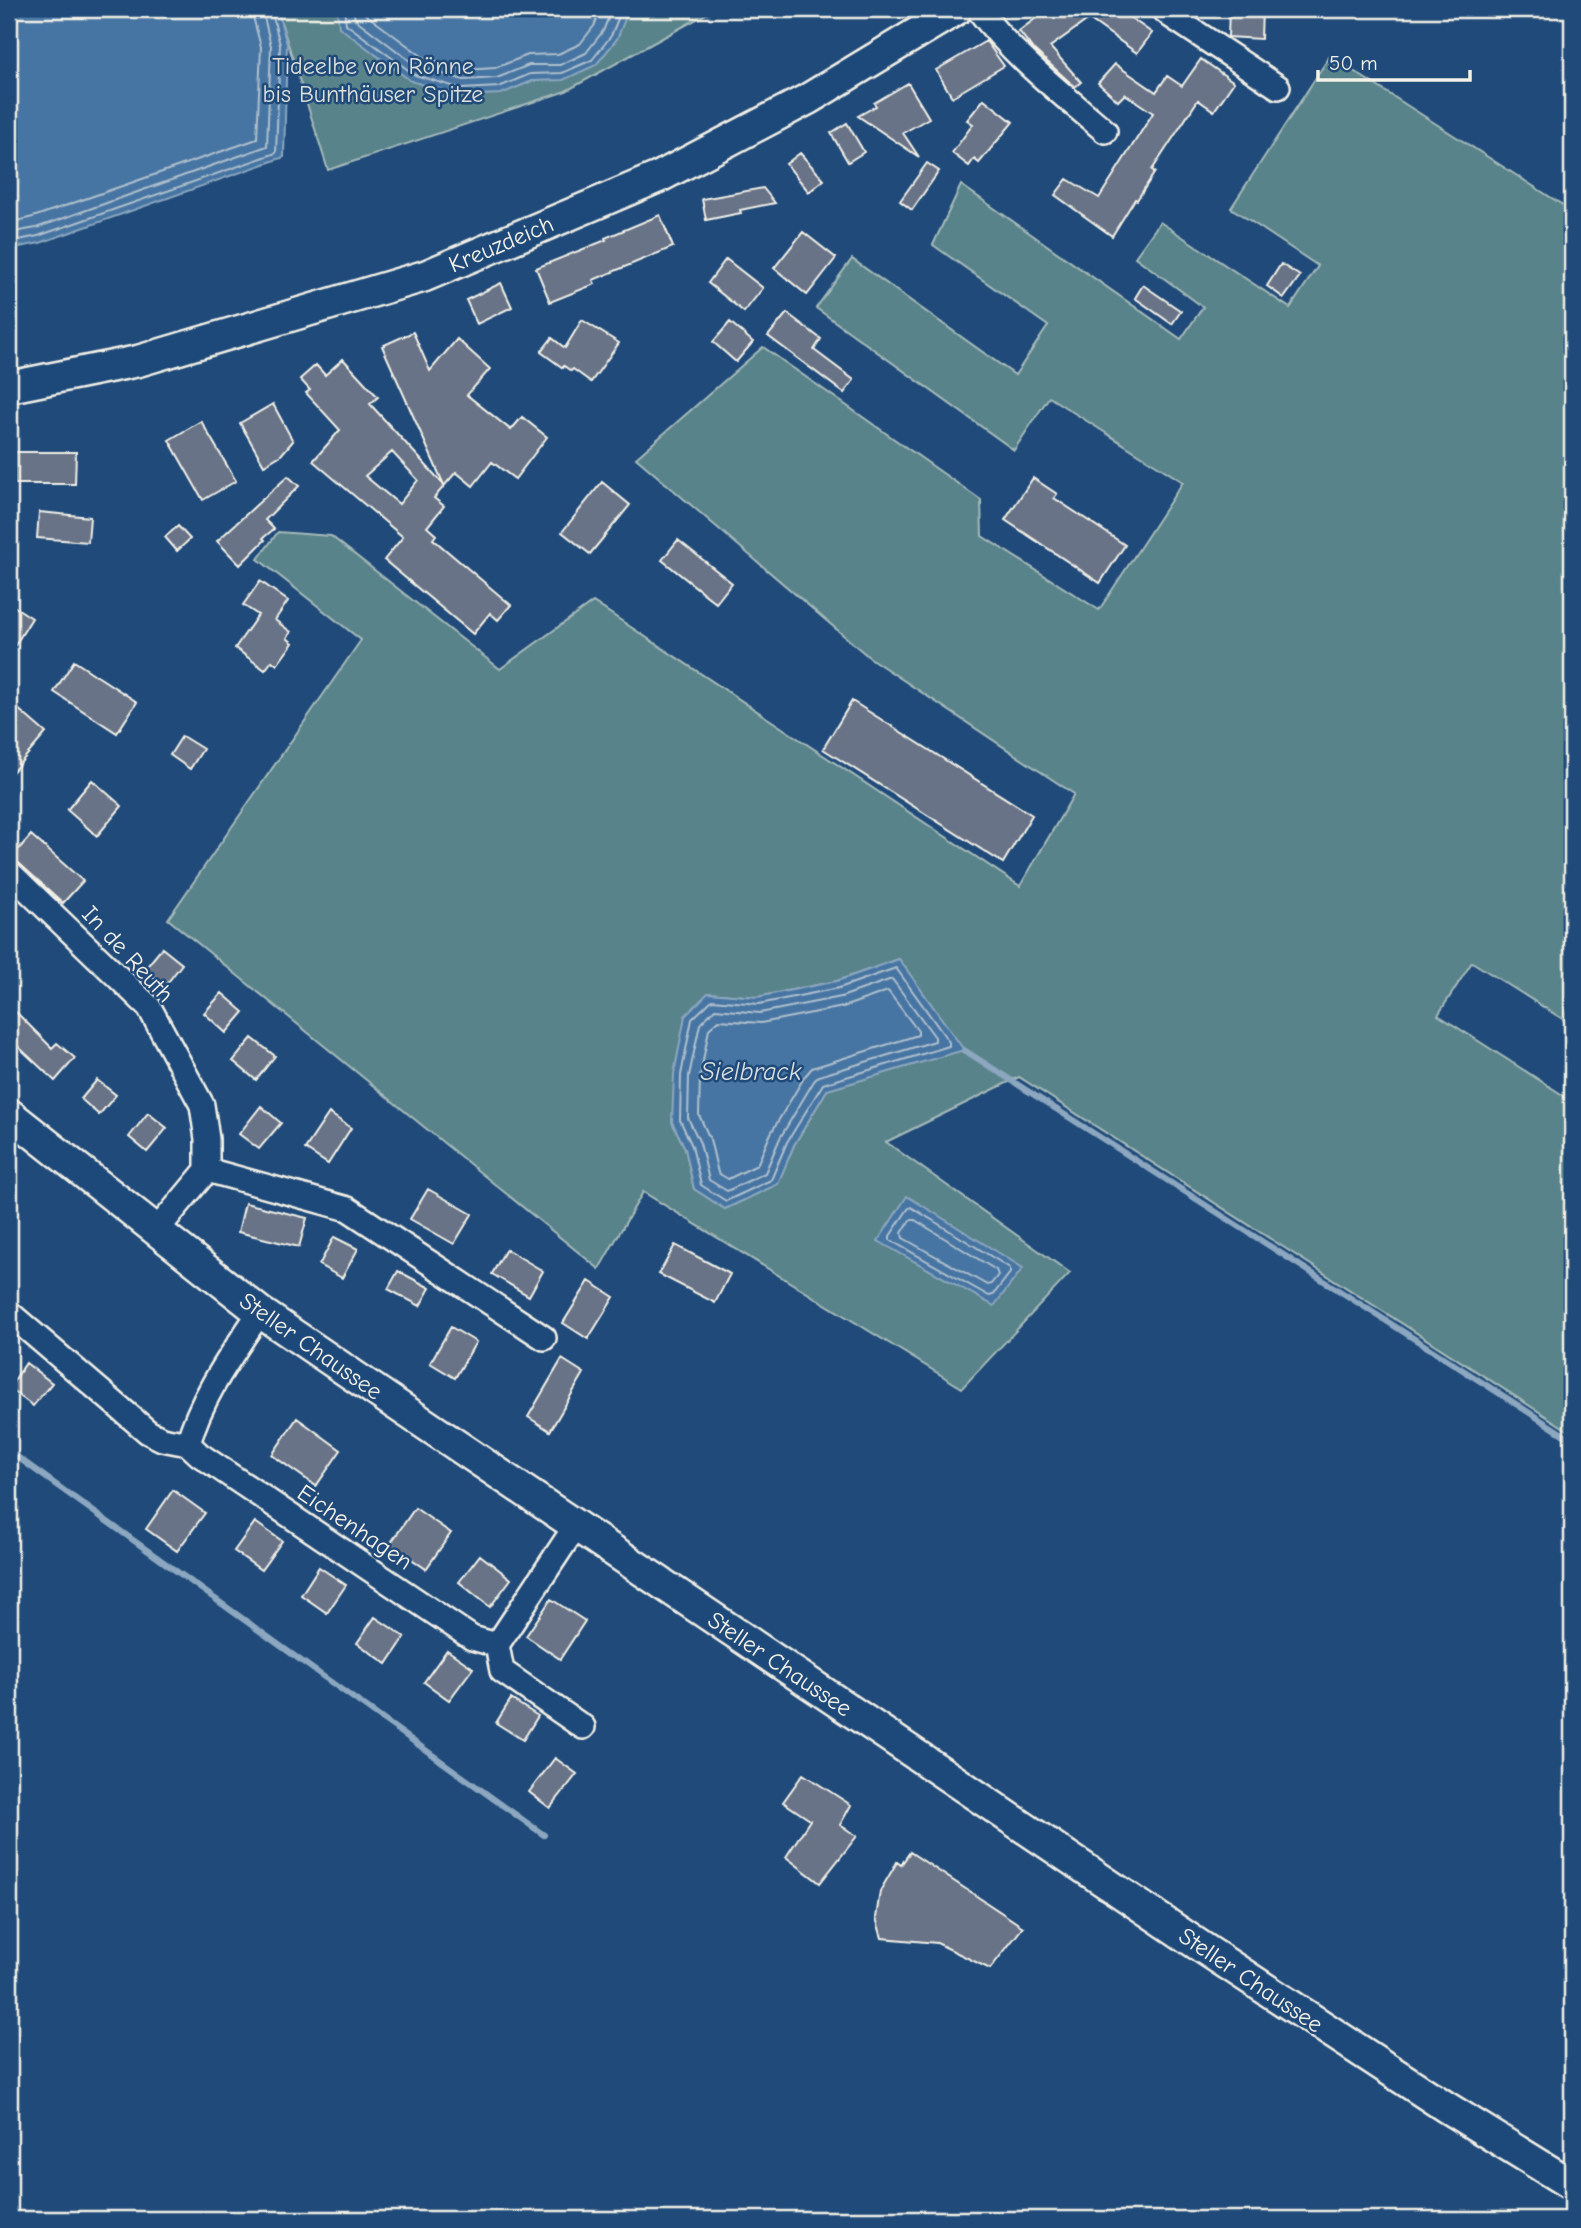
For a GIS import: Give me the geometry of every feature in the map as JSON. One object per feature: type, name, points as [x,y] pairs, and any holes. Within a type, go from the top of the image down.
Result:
[{"type":"street","name":"Kreuzdeich","points":[[9,387],[138,361],[425,276],[606,201],[684,164],[808,99],[957,9]]},
{"type":"street","points":[[978,9],[1015,51],[1105,131]]},
{"type":"street","points":[[1163,9],[1278,87]]},
{"type":"street","name":"In de Reuth","points":[[9,872],[149,1007],[202,1105],[207,1139],[207,1170]]},
{"type":"street","name":"Steller Chaussee","points":[[9,1114],[260,1312],[575,1527],[1313,2021],[1572,2185]]},
{"type":"street","points":[[156,1231],[207,1170],[348,1209],[544,1338]]},
{"type":"street","points":[[188,1444],[195,1419],[260,1312]]},
{"type":"street","name":"Eichenhagen","points":[[9,1313],[148,1432],[162,1439],[188,1444],[211,1463],[472,1638],[497,1645]]},
{"type":"street","points":[[575,1527],[497,1645],[502,1671],[583,1727]]},
{"type":"green space","name":"Tideelbe von Rönne bis Bunthäuser Spitze","points":[[277,9],[715,9],[566,91],[328,170]]},
{"type":"green space","points":[[1330,56],[1572,211],[1572,1025],[1472,962],[1438,1015],[1572,1101],[1572,1433],[1019,1077],[886,1142],[1070,1273],[962,1388],[643,1192],[599,1269],[168,919],[361,640],[258,559],[278,532],[331,536],[500,669],[593,602],[1020,886],[1074,794],[870,658],[636,458],[763,347],[981,500],[982,536],[1099,610],[1183,482],[1049,397],[1014,450],[816,308],[852,259],[1015,375],[1048,326],[933,245],[961,185],[1181,339],[1203,307],[1135,257],[1160,222],[1290,308],[1318,266],[1231,208]],"holes":[[[899,959],[963,1050],[827,1090],[794,1145],[777,1184],[725,1209],[694,1189],[685,1148],[672,1122],[708,993],[757,997],[837,981]]]},
{"type":"water","points":[[9,9],[277,9],[287,44],[284,157],[40,243],[9,249]]},
{"type":"water","points":[[337,9],[629,9],[617,39],[596,65],[563,80],[532,81],[501,94],[461,96],[411,81],[339,27]]},
{"type":"water","name":"Sielbrack","points":[[899,959],[964,1050],[827,1090],[794,1145],[778,1184],[725,1209],[694,1189],[685,1148],[672,1122],[674,1074],[685,1016],[708,993],[757,997],[837,981]]},
{"type":"water","points":[[907,1196],[1023,1268],[994,1306],[878,1241]]},
{"type":"building","points":[[1048,9],[1118,9],[1152,33],[1137,53],[1089,19],[1050,47],[1081,82],[1075,87],[1032,48],[1019,31]]},
{"type":"building","points":[[1229,9],[1262,9],[1261,39],[1228,37]]},
{"type":"building","points":[[986,41],[1004,66],[952,97],[936,70]]},
{"type":"building","points":[[1201,59],[1234,82],[1214,111],[1198,100],[1152,170],[1155,172],[1112,236],[1055,195],[1067,179],[1099,198],[1153,113],[1125,94],[1118,101],[1098,83],[1115,64],[1156,92],[1167,76],[1182,86]]},
{"type":"building","points":[[908,83],[929,118],[903,133],[919,157],[858,116]]},
{"type":"building","points":[[984,99],[1013,122],[979,163],[974,159],[969,166],[952,153],[973,124],[967,120]]},
{"type":"building","points":[[847,123],[864,152],[848,162],[831,133]]},
{"type":"building","points":[[800,153],[824,180],[809,192],[786,164]]},
{"type":"building","points":[[927,163],[939,171],[912,210],[900,201]]},
{"type":"building","points":[[763,188],[775,203],[706,220],[702,199]]},
{"type":"building","points":[[660,215],[673,247],[593,280],[595,284],[550,302],[536,268]]},
{"type":"building","points":[[803,232],[836,258],[807,295],[774,268]]},
{"type":"building","points":[[726,259],[763,288],[744,312],[708,283]]},
{"type":"building","points":[[1281,264],[1300,276],[1284,298],[1267,286]]},
{"type":"building","points":[[501,283],[512,307],[477,324],[466,300]]},
{"type":"building","points":[[1143,285],[1181,311],[1172,324],[1135,298]]},
{"type":"building","points":[[787,313],[821,339],[814,350],[854,380],[844,393],[768,336]]},
{"type":"building","points":[[582,320],[619,343],[591,382],[573,369],[571,371],[564,366],[563,368],[541,352],[552,338],[565,348]]},
{"type":"building","points":[[730,322],[753,342],[736,362],[713,342]]},
{"type":"building","points":[[413,332],[430,371],[457,339],[490,369],[467,395],[511,430],[522,417],[547,437],[515,479],[492,462],[473,486],[456,472],[434,498],[444,506],[427,527],[436,535],[433,539],[511,605],[498,620],[490,613],[473,634],[384,560],[403,537],[313,461],[340,430],[306,393],[310,390],[300,379],[316,365],[325,375],[343,359],[378,397],[370,404],[444,485],[382,346]],"holes":[[[392,452],[418,480],[399,504],[365,476]]]},
{"type":"building","points":[[273,404],[293,441],[281,455],[264,465],[240,423]]},
{"type":"building","points":[[201,421],[236,481],[203,500],[169,440]]},
{"type":"building","points":[[15,452],[76,452],[75,484],[15,484]]},
{"type":"building","points":[[288,476],[299,486],[265,520],[274,529],[240,565],[217,541]]},
{"type":"building","points":[[1033,478],[1057,494],[1054,498],[1125,545],[1100,583],[1005,520]]},
{"type":"building","points":[[602,482],[630,505],[590,554],[562,532]]},
{"type":"building","points":[[39,512],[90,517],[88,542],[37,538]]},
{"type":"building","points":[[178,526],[190,539],[177,551],[165,537]]},
{"type":"building","points":[[678,540],[732,583],[716,603],[662,560]]},
{"type":"building","points":[[260,581],[288,601],[275,620],[291,632],[287,638],[293,643],[277,665],[272,661],[265,670],[235,648],[258,615],[243,605]]},
{"type":"building","points":[[9,603],[32,618],[9,655]]},
{"type":"building","points":[[74,661],[137,702],[117,733],[54,692]]},
{"type":"building","points":[[9,701],[46,733],[9,776]]},
{"type":"building","points":[[852,701],[1032,815],[1003,863],[823,749]]},
{"type":"building","points":[[182,736],[203,749],[190,769],[170,755]]},
{"type":"building","points":[[92,780],[122,806],[97,836],[67,810]]},
{"type":"building","points":[[31,835],[83,881],[63,903],[12,857]]},
{"type":"building","points":[[162,948],[182,964],[165,986],[144,970]]},
{"type":"building","points":[[222,993],[244,1012],[226,1033],[204,1013]]},
{"type":"building","points":[[16,1012],[52,1048],[57,1043],[75,1058],[55,1081],[9,1038],[9,1020]]},
{"type":"building","points":[[252,1038],[275,1056],[256,1080],[233,1061]]},
{"type":"building","points":[[97,1080],[116,1095],[99,1115],[81,1099]]},
{"type":"building","points":[[261,1106],[281,1123],[259,1149],[239,1134]]},
{"type":"building","points":[[148,1113],[167,1128],[147,1152],[129,1137]]},
{"type":"building","points":[[329,1113],[351,1128],[328,1164],[305,1149]]},
{"type":"building","points":[[428,1189],[472,1214],[454,1244],[410,1219]]},
{"type":"building","points":[[245,1203],[307,1218],[299,1247],[238,1232]]},
{"type":"building","points":[[334,1237],[358,1249],[342,1278],[319,1265]]},
{"type":"building","points":[[675,1245],[730,1274],[715,1303],[659,1274]]},
{"type":"building","points":[[506,1249],[543,1271],[529,1296],[492,1274]]},
{"type":"building","points":[[398,1271],[430,1288],[420,1306],[388,1289]]},
{"type":"building","points":[[589,1281],[614,1297],[588,1339],[563,1323]]},
{"type":"building","points":[[451,1327],[476,1342],[455,1378],[430,1363]]},
{"type":"building","points":[[562,1359],[584,1373],[550,1431],[528,1417]]},
{"type":"building","points":[[26,1363],[52,1383],[33,1406],[9,1388]]},
{"type":"building","points":[[297,1418],[341,1450],[316,1486],[272,1455]]},
{"type":"building","points":[[173,1490],[205,1513],[177,1551],[146,1529]]},
{"type":"building","points":[[415,1508],[451,1533],[426,1569],[390,1544]]},
{"type":"building","points":[[255,1522],[282,1541],[261,1570],[234,1551]]},
{"type":"building","points":[[480,1555],[511,1579],[490,1607],[459,1582]]},
{"type":"building","points":[[319,1567],[346,1585],[327,1613],[301,1595]]},
{"type":"building","points":[[551,1599],[585,1621],[560,1659],[526,1636]]},
{"type":"building","points":[[375,1617],[405,1637],[387,1664],[357,1643]]},
{"type":"building","points":[[447,1650],[473,1668],[449,1700],[424,1682]]},
{"type":"building","points":[[511,1699],[538,1716],[523,1740],[496,1723]]},
{"type":"building","points":[[555,1758],[577,1774],[550,1808],[529,1792]]},
{"type":"building","points":[[803,1774],[851,1805],[840,1825],[857,1836],[820,1883],[786,1857],[810,1820],[783,1802]]},
{"type":"building","points":[[910,1852],[1023,1927],[990,1969],[937,1943],[882,1938],[876,1918],[880,1891],[897,1862],[901,1865]]},
{"type":"waterway","points":[[964,1050],[1572,1440]]},
{"type":"waterway","points":[[9,1451],[544,1835]]}]
